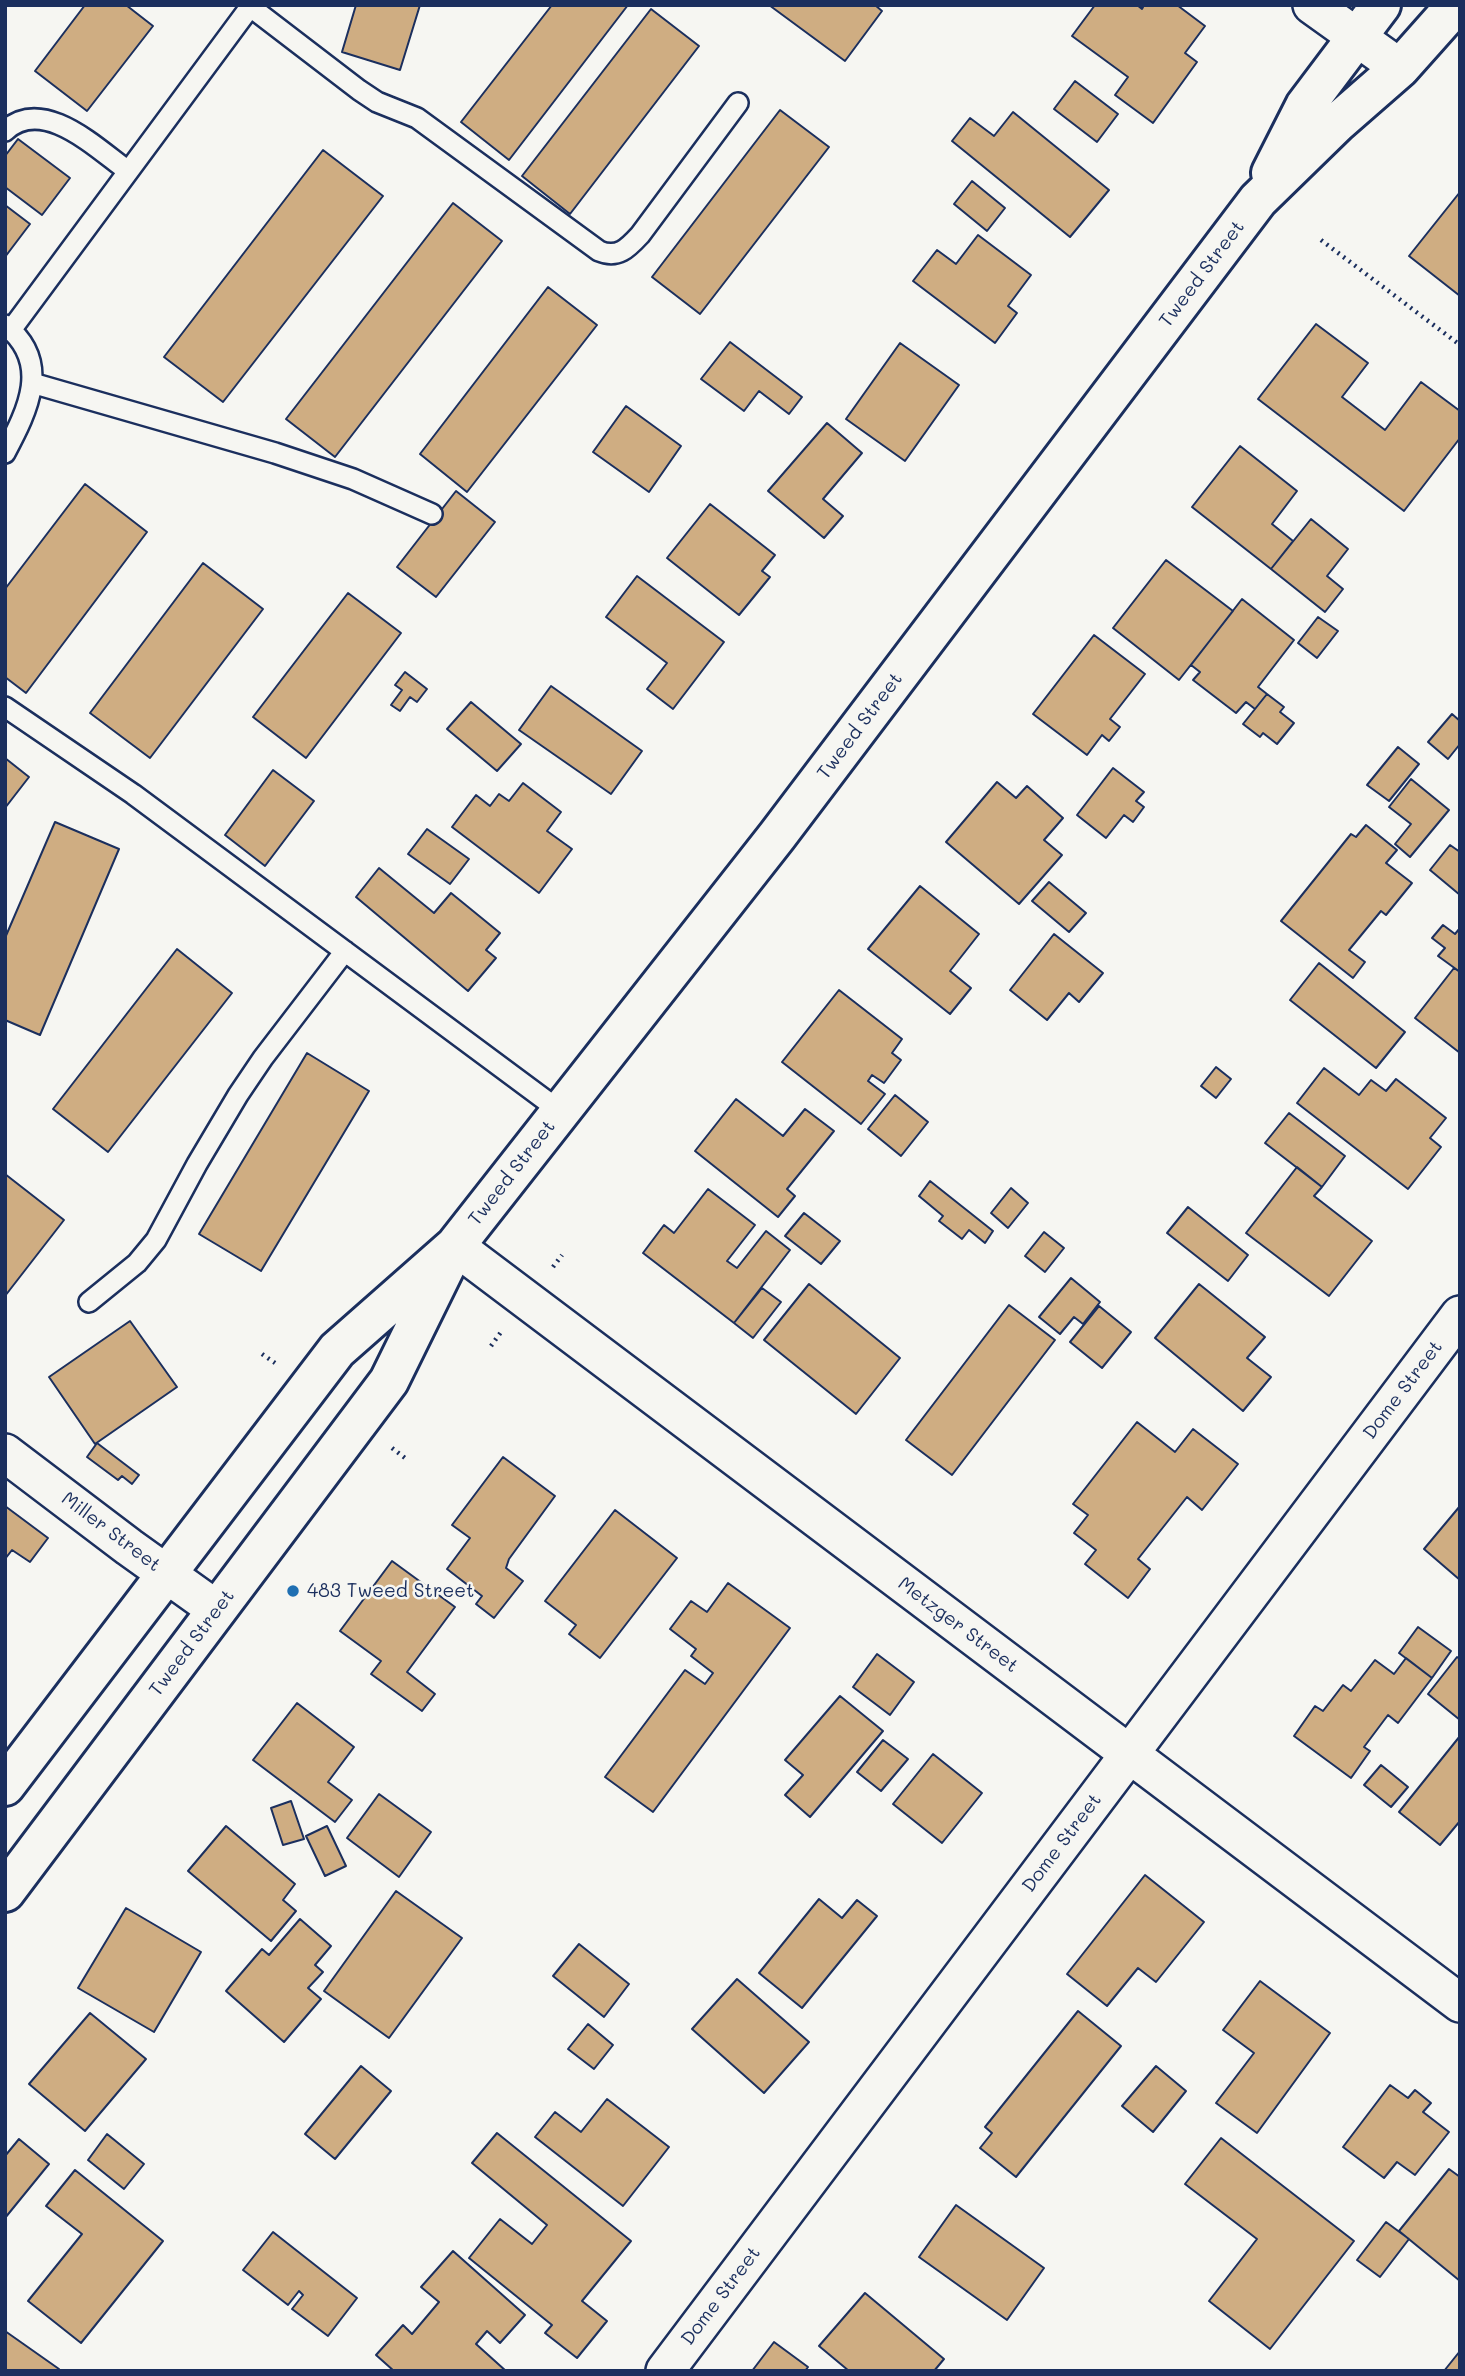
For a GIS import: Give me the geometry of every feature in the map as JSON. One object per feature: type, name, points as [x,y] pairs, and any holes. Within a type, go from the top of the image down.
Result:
[{"type":"main road","name":"Tweed Street","points":[[1258,200],[1305,106],[1381,5]]},
{"type":"main road","name":"Tweed Street","points":[[5,1786],[337,1350],[455,1246],[778,836],[1258,200],[1337,123],[1400,68],[1456,5]]},
{"type":"main road","name":"Tweed Street","points":[[5,1892],[389,1381],[455,1246]]},
{"type":"street","points":[[1312,5],[1400,68]]},
{"type":"street","name":"Metzger Street","points":[[455,1246],[1460,2003]]},
{"type":"street","name":"Dome Street","points":[[665,2371],[1460,1315]]},
{"type":"street","name":"Miller Street","points":[[5,1452],[217,1610]]},
{"type":"lane","points":[[5,453],[27,408],[33,369],[29,355],[8,328],[128,172],[249,6],[359,90],[377,102],[417,118],[608,255],[619,254],[640,235],[738,103]]},
{"type":"lane","points":[[5,131],[26,119],[47,119],[62,126],[128,172]]},
{"type":"lane","points":[[32,383],[275,453],[353,479],[432,514]]},
{"type":"lane","points":[[5,707],[133,794],[560,1111]]},
{"type":"lane","points":[[89,1302],[137,1263],[156,1240],[197,1164],[239,1095],[345,951]]},
{"type":"path","points":[[1321,240],[1460,345]]},
{"type":"path","points":[[550,1270],[562,1255]]},
{"type":"path","points":[[491,1346],[505,1328]]},
{"type":"path","points":[[262,1354],[278,1366]]},
{"type":"path","points":[[386,1443],[405,1458]]},
{"type":"building","points":[[85,5],[126,5],[153,26],[87,111],[35,71]]},
{"type":"building","points":[[356,5],[420,5],[400,70],[342,52]]},
{"type":"building","points":[[552,5],[628,5],[509,160],[461,122]]},
{"type":"building","points":[[769,5],[875,5],[882,11],[845,61]]},
{"type":"building","points":[[1095,5],[1137,5],[1142,9],[1144,5],[1177,5],[1205,26],[1185,53],[1197,62],[1153,123],[1115,95],[1128,77],[1072,36]]},
{"type":"building","points":[[651,9],[699,46],[570,214],[522,176]]},
{"type":"building","points":[[1075,81],[1118,114],[1097,142],[1054,109]]},
{"type":"building","points":[[780,110],[829,147],[700,314],[652,277]]},
{"type":"building","points":[[1013,112],[1109,190],[1070,237],[952,141],[970,118],[994,136]]},
{"type":"building","points":[[18,139],[70,178],[42,215],[5,187],[5,156]]},
{"type":"building","points":[[323,150],[383,196],[223,402],[164,357]]},
{"type":"building","points":[[972,181],[1005,208],[987,231],[954,204]]},
{"type":"building","points":[[1460,192],[1460,296],[1409,256]]},
{"type":"building","points":[[453,203],[502,241],[335,457],[286,419]]},
{"type":"building","points":[[5,205],[30,224],[5,257]]},
{"type":"building","points":[[978,235],[1031,275],[1008,306],[1017,313],[995,343],[913,281],[937,250],[956,264]]},
{"type":"building","points":[[548,287],[597,325],[467,492],[420,454]]},
{"type":"building","points":[[1316,324],[1368,363],[1342,397],[1385,430],[1421,382],[1460,411],[1460,438],[1404,511],[1258,399]]},
{"type":"building","points":[[730,342],[802,397],[789,414],[759,391],[744,411],[701,379]]},
{"type":"building","points":[[900,343],[959,385],[905,461],[846,419]]},
{"type":"building","points":[[626,406],[681,446],[649,492],[593,452]]},
{"type":"building","points":[[827,423],[862,453],[823,499],[843,516],[824,538],[768,491]]},
{"type":"building","points":[[1240,446],[1297,491],[1272,524],[1293,541],[1271,569],[1192,507]]},
{"type":"building","points":[[85,484],[147,532],[26,693],[5,677],[5,589]]},
{"type":"building","points":[[456,491],[495,522],[436,597],[397,567]]},
{"type":"building","points":[[710,504],[775,555],[762,571],[770,577],[739,615],[667,558]]},
{"type":"building","points":[[1311,519],[1348,549],[1327,576],[1343,589],[1325,612],[1271,569]]},
{"type":"building","points":[[1166,560],[1233,611],[1179,680],[1113,628]]},
{"type":"building","points":[[203,563],[263,609],[150,758],[90,713]]},
{"type":"building","points":[[637,576],[724,642],[673,709],[647,689],[667,663],[606,617]]},
{"type":"building","points":[[348,593],[401,633],[306,758],[253,717]]},
{"type":"building","points":[[1242,599],[1294,640],[1258,687],[1267,694],[1255,709],[1246,702],[1236,713],[1193,680],[1200,672],[1191,665]]},
{"type":"building","points":[[1318,617],[1338,631],[1317,658],[1298,643]]},
{"type":"building","points":[[1094,635],[1145,674],[1110,719],[1120,727],[1109,741],[1102,735],[1087,755],[1033,714]]},
{"type":"building","points":[[405,672],[427,689],[417,702],[410,697],[400,711],[391,705],[402,690],[395,685]]},
{"type":"building","points":[[551,686],[642,751],[611,794],[519,730]]},
{"type":"building","points":[[1267,694],[1284,707],[1280,712],[1294,723],[1277,744],[1263,733],[1260,737],[1243,724]]},
{"type":"building","points":[[471,702],[521,744],[497,771],[447,729]]},
{"type":"building","points":[[1452,714],[1460,721],[1460,744],[1448,759],[1428,742]]},
{"type":"building","points":[[1398,747],[1419,764],[1389,801],[1367,785]]},
{"type":"building","points":[[5,758],[29,777],[5,808]]},
{"type":"building","points":[[1113,768],[1144,792],[1136,801],[1144,807],[1133,822],[1124,815],[1106,838],[1077,815]]},
{"type":"building","points":[[273,770],[314,801],[265,866],[225,835]]},
{"type":"building","points":[[1411,779],[1449,810],[1410,857],[1395,844],[1411,824],[1389,807]]},
{"type":"building","points":[[997,782],[1016,798],[1027,786],[1063,818],[1044,840],[1062,855],[1019,904],[946,842]]},
{"type":"building","points":[[523,783],[561,812],[547,831],[572,849],[539,893],[452,827],[476,795],[490,806],[499,794],[509,801]]},
{"type":"building","points":[[55,822],[119,849],[40,1035],[5,1020],[5,938]]},
{"type":"building","points":[[1366,825],[1397,850],[1386,863],[1412,883],[1386,915],[1381,911],[1349,950],[1365,962],[1353,978],[1281,921],[1351,834],[1356,837]]},
{"type":"building","points":[[427,829],[469,859],[450,884],[408,854]]},
{"type":"building","points":[[1450,845],[1460,852],[1460,895],[1430,870]]},
{"type":"building","points":[[379,868],[434,913],[451,893],[500,933],[486,950],[496,958],[468,991],[356,897]]},
{"type":"building","points":[[1049,882],[1086,913],[1069,932],[1032,901]]},
{"type":"building","points":[[920,886],[979,934],[950,971],[971,988],[950,1014],[868,949]]},
{"type":"building","points":[[1443,925],[1455,934],[1460,928],[1460,972],[1438,956],[1445,948],[1432,938]]},
{"type":"building","points":[[1054,934],[1103,973],[1079,1002],[1069,993],[1047,1020],[1010,990]]},
{"type":"building","points":[[177,949],[232,993],[108,1152],[53,1109]]},
{"type":"building","points":[[1319,963],[1405,1032],[1376,1068],[1290,1000]]},
{"type":"building","points":[[1454,968],[1460,972],[1460,1053],[1415,1018]]},
{"type":"building","points":[[839,990],[902,1039],[892,1053],[901,1060],[884,1083],[872,1075],[868,1081],[885,1094],[861,1124],[782,1062]]},
{"type":"building","points":[[307,1053],[369,1091],[261,1271],[199,1234]]},
{"type":"building","points":[[1216,1067],[1231,1079],[1216,1098],[1201,1086]]},
{"type":"building","points":[[1324,1068],[1359,1095],[1371,1080],[1386,1091],[1396,1079],[1446,1118],[1430,1138],[1441,1147],[1408,1189],[1297,1103]]},
{"type":"building","points":[[895,1095],[928,1122],[901,1156],[868,1129]]},
{"type":"building","points":[[736,1099],[783,1136],[805,1109],[834,1131],[787,1189],[795,1196],[778,1217],[695,1151]]},
{"type":"building","points":[[1289,1113],[1345,1156],[1322,1187],[1265,1143]]},
{"type":"building","points":[[1297,1167],[1322,1187],[1314,1196],[1372,1241],[1329,1296],[1246,1233]]},
{"type":"building","points":[[5,1174],[64,1220],[5,1296]]},
{"type":"building","points":[[930,1181],[993,1231],[985,1243],[969,1230],[962,1239],[939,1221],[943,1216],[919,1196]]},
{"type":"building","points":[[1011,1188],[1028,1203],[1008,1228],[991,1213]]},
{"type":"building","points":[[708,1189],[755,1225],[727,1261],[737,1268],[766,1231],[790,1250],[734,1323],[643,1253],[664,1225],[674,1233]]},
{"type":"building","points":[[1188,1207],[1248,1255],[1228,1281],[1167,1233]]},
{"type":"building","points":[[804,1213],[840,1241],[821,1264],[785,1236]]},
{"type":"building","points":[[1044,1232],[1064,1248],[1045,1272],[1025,1256]]},
{"type":"building","points":[[1071,1278],[1100,1302],[1083,1324],[1074,1317],[1060,1334],[1039,1317]]},
{"type":"building","points":[[809,1284],[900,1358],[856,1414],[764,1340]]},
{"type":"building","points":[[1199,1284],[1265,1337],[1247,1358],[1271,1377],[1243,1411],[1155,1338]]},
{"type":"building","points":[[762,1288],[781,1302],[753,1338],[734,1323]]},
{"type":"building","points":[[1009,1305],[1055,1340],[952,1475],[906,1440]]},
{"type":"building","points":[[1099,1306],[1131,1332],[1102,1368],[1070,1342]]},
{"type":"building","points":[[130,1321],[177,1387],[95,1444],[49,1377]]},
{"type":"building","points":[[1137,1422],[1175,1452],[1193,1429],[1238,1464],[1202,1510],[1187,1497],[1138,1559],[1150,1569],[1128,1598],[1085,1564],[1096,1550],[1074,1533],[1088,1515],[1073,1504]]},
{"type":"building","points":[[97,1443],[139,1475],[132,1484],[122,1476],[118,1480],[87,1457]]},
{"type":"building","points":[[503,1457],[555,1496],[509,1559],[506,1568],[523,1581],[494,1618],[476,1604],[482,1596],[447,1569],[470,1538],[452,1525]]},
{"type":"building","points":[[5,1506],[48,1538],[30,1562],[12,1550],[5,1559]]},
{"type":"building","points":[[1460,1506],[1460,1580],[1424,1549]]},
{"type":"building","points":[[615,1510],[677,1558],[600,1658],[569,1634],[576,1625],[545,1601]]},
{"type":"building","points":[[392,1561],[455,1607],[407,1672],[435,1694],[422,1711],[371,1674],[381,1661],[340,1631]]},
{"type":"building","points":[[728,1583],[790,1628],[653,1812],[605,1777],[685,1670],[705,1684],[713,1673],[691,1656],[696,1649],[670,1629],[691,1601],[707,1612]]},
{"type":"building","points":[[1418,1627],[1451,1651],[1432,1678],[1399,1653]]},
{"type":"building","points":[[877,1654],[914,1682],[890,1715],[853,1687]]},
{"type":"building","points":[[1457,1657],[1460,1659],[1460,1720],[1428,1694]]},
{"type":"building","points":[[1406,1658],[1432,1678],[1398,1723],[1388,1715],[1364,1747],[1370,1751],[1351,1778],[1294,1736],[1315,1706],[1323,1711],[1343,1685],[1351,1691],[1375,1660],[1394,1674]]},
{"type":"building","points":[[840,1696],[883,1731],[810,1817],[785,1795],[803,1775],[785,1760]]},
{"type":"building","points":[[297,1703],[354,1747],[328,1782],[352,1800],[335,1822],[253,1760]]},
{"type":"building","points":[[1460,1736],[1460,1821],[1440,1845],[1399,1812]]},
{"type":"building","points":[[883,1740],[908,1759],[881,1791],[857,1772]]},
{"type":"building","points":[[933,1754],[982,1793],[942,1843],[893,1804]]},
{"type":"building","points":[[1381,1765],[1408,1787],[1391,1807],[1364,1785]]},
{"type":"building","points":[[379,1794],[431,1832],[399,1877],[347,1838]]},
{"type":"building","points":[[291,1801],[304,1839],[283,1845],[271,1808]]},
{"type":"building","points":[[226,1826],[295,1884],[283,1900],[296,1911],[271,1941],[188,1871]]},
{"type":"building","points":[[327,1826],[346,1866],[325,1876],[306,1836]]},
{"type":"building","points":[[1145,1875],[1204,1922],[1156,1982],[1138,1968],[1107,2006],[1067,1974]]},
{"type":"building","points":[[396,1891],[462,1938],[389,2038],[324,1991]]},
{"type":"building","points":[[819,1899],[842,1918],[857,1900],[877,1916],[802,2008],[759,1973]]},
{"type":"building","points":[[126,1908],[201,1952],[154,2032],[78,1988]]},
{"type":"building","points":[[300,1919],[331,1946],[315,1965],[323,1972],[308,1988],[321,1999],[284,2042],[226,1991],[262,1949],[269,1955]]},
{"type":"building","points":[[579,1944],[629,1984],[604,2017],[553,1976]]},
{"type":"building","points":[[737,1979],[809,2042],[764,2093],[692,2029]]},
{"type":"building","points":[[1260,1981],[1330,2033],[1257,2133],[1216,2103],[1254,2053],[1223,2030]]},
{"type":"building","points":[[1078,2011],[1121,2046],[1016,2177],[980,2148],[992,2133],[985,2127]]},
{"type":"building","points":[[90,2013],[146,2059],[85,2131],[29,2084]]},
{"type":"building","points":[[588,2024],[613,2045],[594,2069],[568,2049]]},
{"type":"building","points":[[361,2066],[391,2091],[335,2159],[305,2134]]},
{"type":"building","points":[[1156,2066],[1186,2091],[1153,2132],[1122,2106]]},
{"type":"building","points":[[1390,2085],[1408,2098],[1415,2090],[1431,2103],[1423,2112],[1449,2132],[1415,2175],[1397,2162],[1384,2178],[1343,2147]]},
{"type":"building","points":[[607,2099],[669,2147],[623,2206],[535,2137],[555,2112],[581,2132]]},
{"type":"building","points":[[497,2133],[631,2241],[582,2301],[607,2321],[577,2358],[545,2333],[552,2325],[469,2258],[500,2219],[532,2244],[547,2225],[472,2163]]},
{"type":"building","points":[[107,2134],[144,2164],[124,2189],[88,2160]]},
{"type":"building","points":[[1221,2138],[1354,2241],[1270,2349],[1209,2301],[1257,2239],[1185,2184]]},
{"type":"building","points":[[19,2139],[49,2164],[5,2218],[5,2156]]},
{"type":"building","points":[[1449,2169],[1460,2177],[1460,2281],[1399,2231]]},
{"type":"building","points":[[75,2170],[163,2241],[81,2343],[28,2301],[82,2234],[46,2206]]},
{"type":"building","points":[[956,2205],[1044,2268],[1007,2320],[919,2257]]},
{"type":"building","points":[[1386,2222],[1409,2239],[1380,2277],[1357,2260]]},
{"type":"building","points":[[273,2232],[357,2298],[328,2336],[292,2309],[303,2295],[299,2291],[288,2305],[243,2270]]},
{"type":"building","points":[[453,2251],[525,2315],[500,2343],[487,2331],[476,2344],[506,2371],[394,2371],[376,2355],[403,2325],[412,2334],[439,2302],[421,2287]]},
{"type":"building","points":[[865,2293],[944,2359],[934,2371],[849,2371],[819,2346]]},
{"type":"building","points":[[5,2331],[59,2369],[58,2371],[5,2371]]},
{"type":"building","points":[[774,2342],[808,2367],[805,2371],[752,2371]]},
{"type":"building","points":[[1460,2351],[1460,2371],[1444,2371]]},
{"type":"place","name":"483 Tweed Street","points":[[293,1591]]}]
